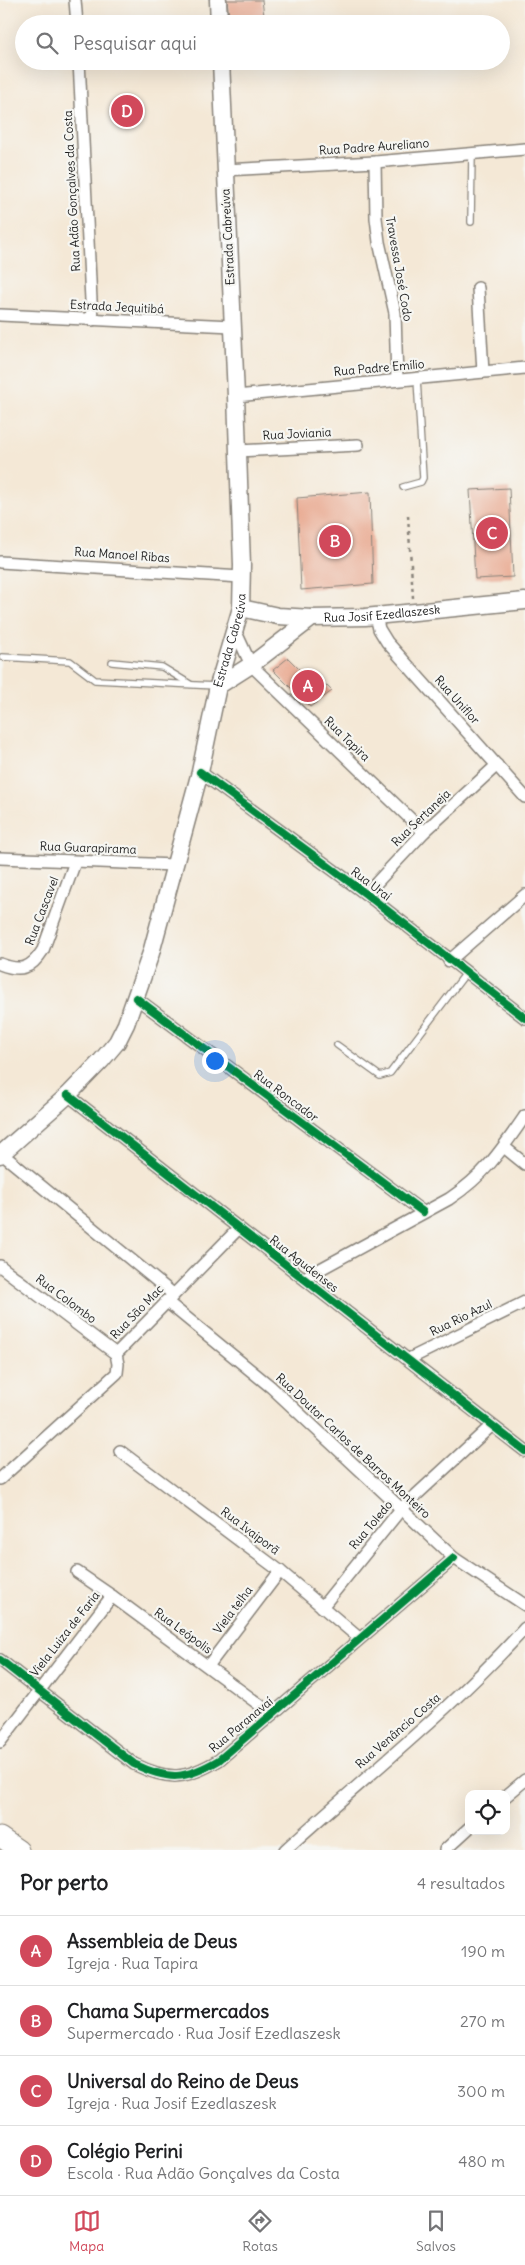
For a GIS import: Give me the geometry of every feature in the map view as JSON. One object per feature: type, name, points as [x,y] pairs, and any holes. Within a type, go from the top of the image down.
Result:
[{"type":"main road","points":[[218,0],[219,15]]},
{"type":"main road","name":"Estrada Cabreúva","points":[[1,1155],[68,1095],[118,1042],[136,998],[151,953],[200,772],[218,686],[241,608],[236,396],[220,70]]},
{"type":"main road","name":"Rua Josif Ezedlaszesk","points":[[241,608],[278,616],[312,618],[376,616],[525,601]]},
{"type":"main road","points":[[218,686],[251,665],[312,618]]},
{"type":"main road","points":[[0,1837],[19,1850]]},
{"type":"street","points":[[75,0],[76,15]]},
{"type":"street","name":"Rua Adão Gonçalves da Costa","points":[[79,70],[92,320]]},
{"type":"street","name":"Rua Padre Aureliano","points":[[225,170],[375,162],[525,149]]},
{"type":"street","name":"Travessa José Codo","points":[[375,162],[378,242],[396,313],[397,380]]},
{"type":"street","points":[[478,288],[483,372]]},
{"type":"street","name":"Estrada Jequitibá","points":[[0,315],[232,326]]},
{"type":"street","name":"Rua Padre Emílio","points":[[236,396],[525,368]]},
{"type":"street","name":"Rua Joviania","points":[[238,451],[358,445]]},
{"type":"street","name":"Rua Manoel Ribas","points":[[0,562],[241,577]]},
{"type":"street","name":"Rua Uniflor","points":[[376,616],[379,629],[387,642],[525,796]]},
{"type":"street","points":[[234,628],[251,665]]},
{"type":"street","name":"Rua Tapira","points":[[251,665],[424,832]]},
{"type":"street","name":"Rua Sertaneja","points":[[366,894],[424,832],[497,765]]},
{"type":"street","name":"Rua Uraí","points":[[200,772],[366,894],[449,961],[525,1018]]},
{"type":"street","name":"Rua Guarapirama","points":[[0,858],[174,865]]},
{"type":"street","name":"Rua Cascavel","points":[[0,964],[12,969],[23,969],[38,957],[43,950],[75,862]]},
{"type":"street","points":[[449,961],[525,895]]},
{"type":"street","name":"Rua Roncador","points":[[136,998],[423,1212]]},
{"type":"street","name":"Rua Agudenses","points":[[68,1095],[525,1451]]},
{"type":"street","points":[[304,1278],[465,1189],[478,1178],[504,1147],[525,1116]]},
{"type":"street","points":[[504,1147],[525,1164]]},
{"type":"street","name":"Rua Doutor Carlos de Barros Monteiro","points":[[1,1155],[170,1298],[271,1387],[454,1558],[525,1605]]},
{"type":"street","name":"Rua São Mac","points":[[0,1478],[117,1373],[116,1354],[239,1228]]},
{"type":"street","name":"Rua Colombo","points":[[0,1266],[116,1354]]},
{"type":"street","name":"Rua Rio Azul","points":[[409,1359],[525,1302]]},
{"type":"street","name":"Rua Toledo","points":[[322,1607],[401,1509],[491,1426]]},
{"type":"street","name":"Rua Ivaiporã","points":[[120,1451],[280,1571],[359,1638]]},
{"type":"street","name":"Rua Paranavaí","points":[[0,1660],[134,1764],[150,1771],[174,1777],[198,1772],[219,1760],[454,1558]]},
{"type":"street","name":"Viela telha","points":[[208,1666],[280,1571]]},
{"type":"street","name":"Rua Leópolis","points":[[77,1572],[272,1714]]},
{"type":"street","name":"Viela Luiza de Faria","points":[[0,1742],[112,1596]]},
{"type":"street","name":"Rua Venâncio Costa","points":[[285,1850],[458,1696],[525,1628]]},
{"type":"street","points":[[510,1793],[525,1780]]},
{"type":"street","points":[[445,1850],[465,1832]]},
{"type":"lane","points":[[472,153],[472,222]]},
{"type":"lane","points":[[403,487],[421,482],[423,478],[418,379]]},
{"type":"lane","points":[[2,658],[70,661],[95,680],[218,686]]},
{"type":"lane","points":[[112,662],[162,667],[191,685]]},
{"type":"lane","points":[[337,1045],[380,1076],[390,1074],[466,974]]},
{"type":"path","points":[[408,515],[413,612]]},
{"type":"building","points":[[227,0],[262,0],[264,15],[229,15]]},
{"type":"building","points":[[509,488],[513,577],[475,579],[470,490]]},
{"type":"building","points":[[370,492],[373,584],[301,590],[297,498]]},
{"type":"building","points":[[288,658],[311,681],[318,677],[332,691],[310,707],[273,670]]},
{"type":"cycle path","points":[[200,772],[366,894],[525,1018]]},
{"type":"cycle path","points":[[136,998],[423,1212]]},
{"type":"cycle path","points":[[68,1095],[525,1451]]},
{"type":"cycle path","points":[[0,1660],[134,1764],[157,1773],[177,1776],[186,1775],[219,1760],[454,1558]]},
{"type":"place","name":"Colégio Perini","points":[[127,111]]},
{"type":"place","name":"Universal do Reino de Deus","points":[[492,533]]},
{"type":"place","name":"Chama Supermercados","points":[[335,541]]},
{"type":"place","name":"Assembleia de Deus","points":[[308,686]]}]
